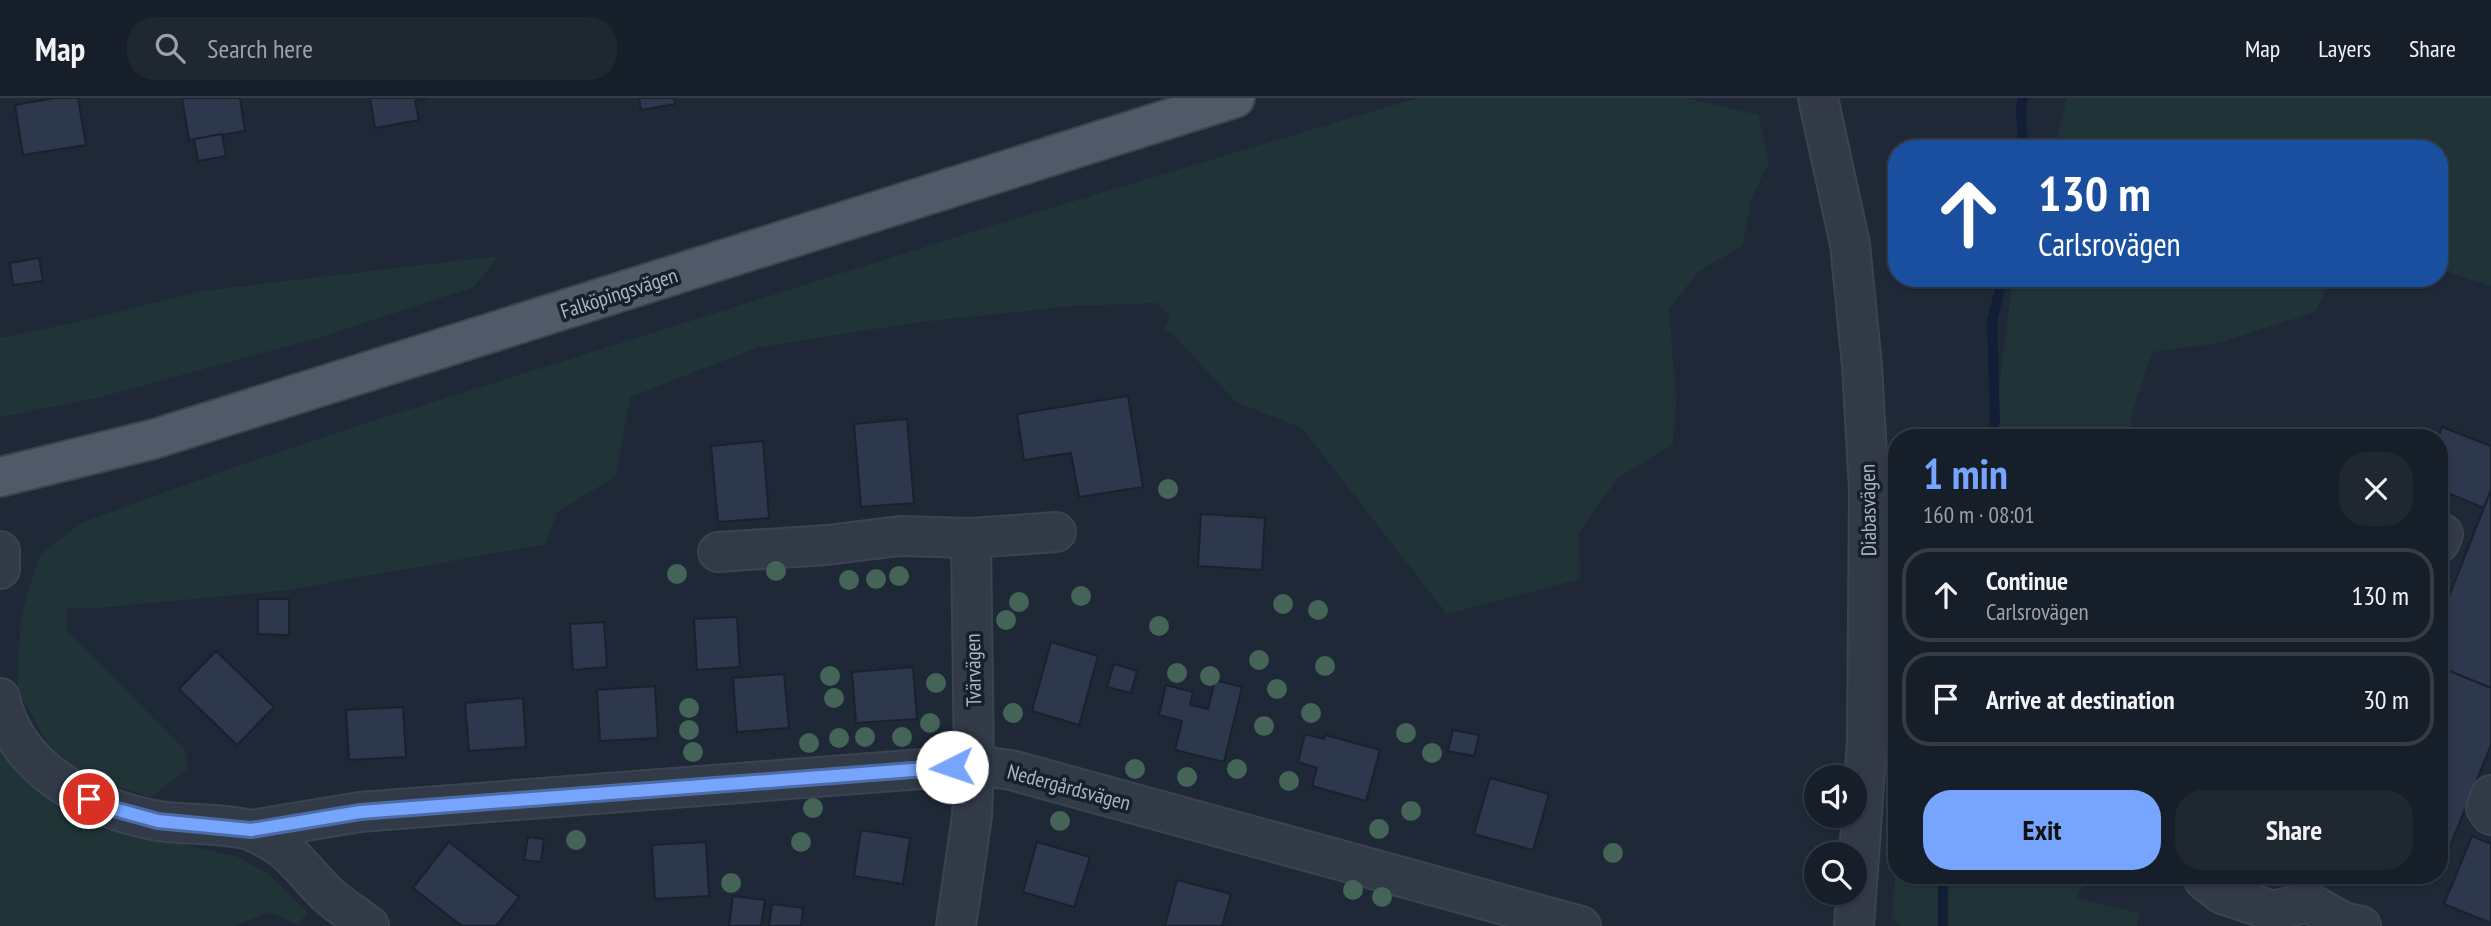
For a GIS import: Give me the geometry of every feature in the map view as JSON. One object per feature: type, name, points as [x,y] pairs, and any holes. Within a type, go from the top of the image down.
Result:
[{"type":"main road","name":"Falköpingsvägen","points":[[0,477],[154,439],[1234,98]]},
{"type":"street","name":"Diabasvägen","points":[[1818,98],[1850,244],[1862,366],[1869,490],[1867,741],[1854,926]]},
{"type":"street","points":[[718,552],[827,545],[900,536],[971,538],[1056,532]]},
{"type":"street","name":"Tvärvägen","points":[[956,926],[972,816],[974,765],[971,538]]},
{"type":"street","points":[[0,551],[0,569]]},
{"type":"street","points":[[0,698],[14,737],[30,757],[75,792],[103,806],[158,821],[251,830],[276,842],[303,865],[324,891],[369,926]]},
{"type":"street","name":"Nedergårdsvägen","points":[[251,830],[360,812],[974,765],[1010,769],[1581,926]]},
{"type":"street","points":[[2491,795],[2486,808],[2491,815]]},
{"type":"street","points":[[2209,884],[2222,894],[2273,911],[2307,888],[2343,922],[2361,926]]},
{"type":"green space","points":[[1417,98],[1687,98],[1758,115],[1769,162],[1751,199],[1743,245],[1698,272],[1669,309],[1676,401],[1673,444],[1618,478],[1579,532],[1580,579],[1447,614],[1302,428],[1236,402],[1172,333],[1164,331],[1170,316],[1156,303],[1072,306],[920,322],[759,347],[630,397],[616,476],[557,512],[546,544],[288,590],[98,608],[67,608],[66,630],[185,750],[188,768],[151,797],[108,784],[75,767],[49,745],[17,689],[21,616],[40,555],[81,523],[332,434],[1004,222]]},
{"type":"green space","points":[[2067,98],[2491,98],[2491,286],[2448,273],[2448,140],[2056,140]]},
{"type":"green space","points":[[499,256],[474,287],[325,336],[97,398],[0,417],[0,338],[202,291]]},
{"type":"green space","points":[[2012,287],[2328,287],[2315,312],[2218,343],[2152,352],[2130,420],[2131,429],[1994,429]]},
{"type":"green space","points":[[0,747],[25,778],[144,835],[238,857],[268,874],[307,912],[298,925],[270,912],[234,926],[0,926]]},
{"type":"green space","points":[[1895,884],[2084,884],[2075,898],[2139,913],[2137,926],[1901,926],[1892,919]]},
{"type":"building","points":[[55,98],[78,98],[86,145],[23,155],[15,105]]},
{"type":"building","points":[[182,98],[240,98],[245,131],[189,140]]},
{"type":"building","points":[[370,98],[430,98],[415,101],[419,120],[375,128]]},
{"type":"building","points":[[639,98],[674,98],[675,104],[641,110]]},
{"type":"building","points":[[222,134],[226,156],[198,161],[194,139]]},
{"type":"building","points":[[39,258],[43,281],[13,285],[10,263]]},
{"type":"building","points":[[1128,396],[1143,487],[1079,497],[1071,453],[1024,460],[1017,414]]},
{"type":"building","points":[[907,419],[914,503],[861,507],[854,424]]},
{"type":"building","points":[[2448,429],[2491,446],[2491,490],[2484,508],[2448,493]]},
{"type":"building","points":[[763,441],[769,518],[718,522],[711,446]]},
{"type":"building","points":[[2491,490],[2491,688],[2448,670],[2448,599]]},
{"type":"building","points":[[1201,514],[1265,518],[1262,570],[1198,566]]},
{"type":"building","points":[[258,599],[289,599],[289,635],[258,634]]},
{"type":"building","points":[[737,617],[740,667],[697,670],[694,619]]},
{"type":"building","points":[[604,622],[607,667],[573,670],[570,624]]},
{"type":"building","points":[[1051,642],[1098,656],[1079,725],[1032,711]]},
{"type":"building","points":[[216,651],[274,707],[237,745],[179,689]]},
{"type":"building","points":[[1114,664],[1137,671],[1131,693],[1107,687]]},
{"type":"building","points":[[913,667],[917,719],[856,723],[852,672]]},
{"type":"building","points":[[2448,670],[2491,688],[2491,745],[2448,851]]},
{"type":"building","points":[[784,674],[789,728],[737,732],[733,678]]},
{"type":"building","points":[[1215,680],[1242,687],[1224,762],[1175,750],[1182,721],[1159,715],[1166,685],[1193,692],[1190,705],[1208,709]]},
{"type":"building","points":[[655,686],[658,738],[600,741],[597,690]]},
{"type":"building","points":[[523,698],[526,747],[469,751],[465,703]]},
{"type":"building","points":[[403,707],[406,757],[349,760],[346,710]]},
{"type":"building","points":[[1453,730],[1479,735],[1474,756],[1448,751]]},
{"type":"building","points":[[1305,734],[1324,739],[1326,735],[1380,750],[1366,801],[1312,786],[1317,768],[1298,762]]},
{"type":"building","points":[[1490,778],[1549,794],[1533,850],[1474,834]]},
{"type":"building","points":[[861,830],[910,838],[903,884],[854,876]]},
{"type":"building","points":[[2472,836],[2491,844],[2491,923],[2444,904]]},
{"type":"building","points":[[528,837],[544,839],[541,862],[524,860]]},
{"type":"building","points":[[449,842],[519,897],[496,926],[462,926],[413,888]]},
{"type":"building","points":[[706,842],[709,896],[655,899],[652,845]]},
{"type":"building","points":[[1037,842],[1090,857],[1074,907],[1023,892]]},
{"type":"building","points":[[1177,880],[1231,894],[1222,926],[1165,926]]},
{"type":"building","points":[[733,896],[765,900],[761,926],[729,926]]},
{"type":"building","points":[[772,904],[803,908],[801,926],[769,926]]},
{"type":"waterway","points":[[2023,98],[2023,140]]},
{"type":"waterway","points":[[1993,429],[1995,421],[1992,320],[2001,287]]},
{"type":"waterway","points":[[1943,884],[1943,926]]},
{"type":"route","points":[[89,799],[103,806],[158,821],[251,830],[360,812],[952,767]]}]
